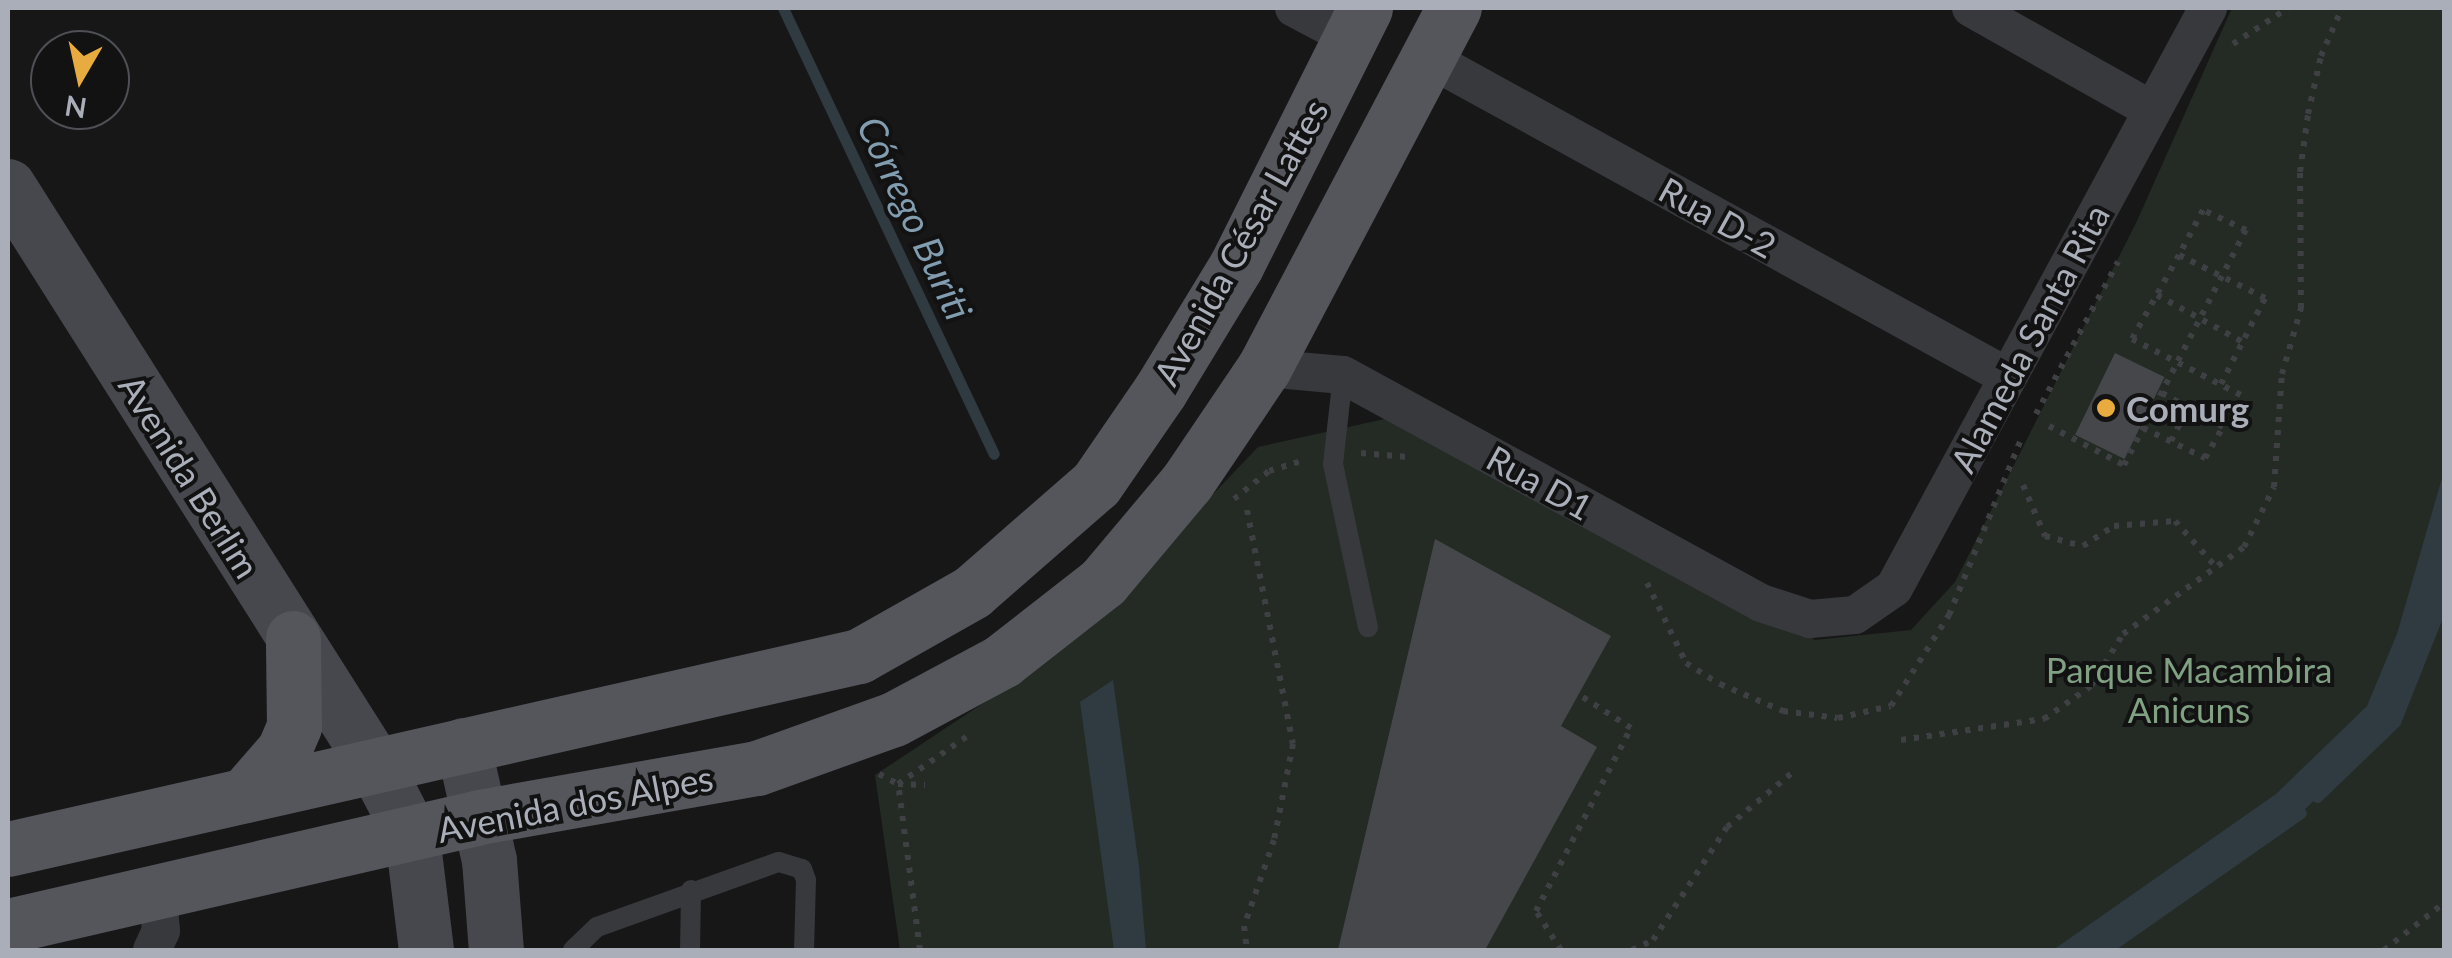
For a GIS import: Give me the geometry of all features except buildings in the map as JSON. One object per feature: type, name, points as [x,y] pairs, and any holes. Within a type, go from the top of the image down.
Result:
[{"type":"main road","points":[[1264,368],[1454,8]]},
{"type":"main road","name":"Avenida César Lattes","points":[[463,745],[859,656],[972,592],[1096,484],[1160,391],[1236,266],[1357,22]]},
{"type":"main road","name":"Avenida Berlim","points":[[8,186],[293,638],[336,699],[412,836]]},
{"type":"main road","name":"Avenida dos Alpes","points":[[8,926],[479,818],[757,768],[894,719],[1002,661],[1102,582],[1187,482],[1264,368]]},
{"type":"main road","points":[[245,795],[284,750],[294,726],[293,638]]},
{"type":"main road","points":[[8,849],[463,745],[479,818],[496,950]]},
{"type":"main road","points":[[412,836],[426,950]]},
{"type":"street","points":[[1294,8],[1357,22]]},
{"type":"street","points":[[1971,8],[2152,110]]},
{"type":"street","name":"Alameda Santa Rita","points":[[1810,619],[1855,614],[1894,588],[2208,8]]},
{"type":"street","name":"Rua D-2","points":[[1428,58],[2008,376]]},
{"type":"street","name":"Rua D1","points":[[1264,368],[1343,375],[1760,603],[1810,619]]},
{"type":"street","points":[[152,950],[161,931],[158,894]]},
{"type":"lane","points":[[1343,375],[1334,464],[1368,627]]},
{"type":"lane","points":[[573,950],[597,927],[691,890],[792,863],[806,880],[804,950]]},
{"type":"lane","points":[[690,950],[691,890]]},
{"type":"path","points":[[1900,740],[2044,719],[2091,686],[2122,634],[2244,547],[2274,487],[2282,374],[2301,308],[2300,172],[2308,114],[2321,56],[2342,8]]},
{"type":"path","points":[[2049,426],[2124,465],[2162,393],[2178,362],[2200,318],[2246,230],[2203,210],[2132,338],[2178,362],[2221,384],[2247,398]]},
{"type":"path","points":[[2179,255],[2265,298],[2221,384]]},
{"type":"path","points":[[2157,295],[2243,342]]},
{"type":"path","points":[[2143,428],[2205,458],[2223,428],[2162,393]]},
{"type":"path","points":[[2171,441],[2188,408]]},
{"type":"path","points":[[2023,484],[2044,536],[2083,546],[2114,526],[2175,521],[2217,568]]},
{"type":"path","points":[[1247,510],[1293,744],[1274,840],[1244,926],[1247,950]]},
{"type":"path","points":[[1561,950],[1536,911],[1631,728],[1578,694]]},
{"type":"path","points":[[1632,950],[1653,940],[1727,827],[1792,772]]},
{"type":"path","points":[[2384,950],[2444,903]]},
{"type":"green space","name":"Parque Macambira Anicuns","points":[[2232,8],[2444,8],[2442,950],[900,950],[875,775],[1000,692],[1119,593],[1258,447],[1389,418],[1815,640],[1911,630],[1955,582],[2137,221]]},
{"type":"shaded area","points":[[2444,471],[2444,599],[2395,722],[2295,819],[2105,950],[2053,950],[2276,794],[2367,706],[2397,634]]},
{"type":"shaded area","points":[[1113,680],[1139,866],[1146,950],[1114,950],[1080,702]]},
{"type":"waterway","name":"Córrego Buriti","points":[[783,8],[994,454]]},
{"type":"waterway","points":[[2317,797],[2395,722],[2444,599]]},
{"type":"waterway","points":[[2105,950],[2301,813]]},
{"type":"place","name":"Comurg","points":[[2106,408]]}]
